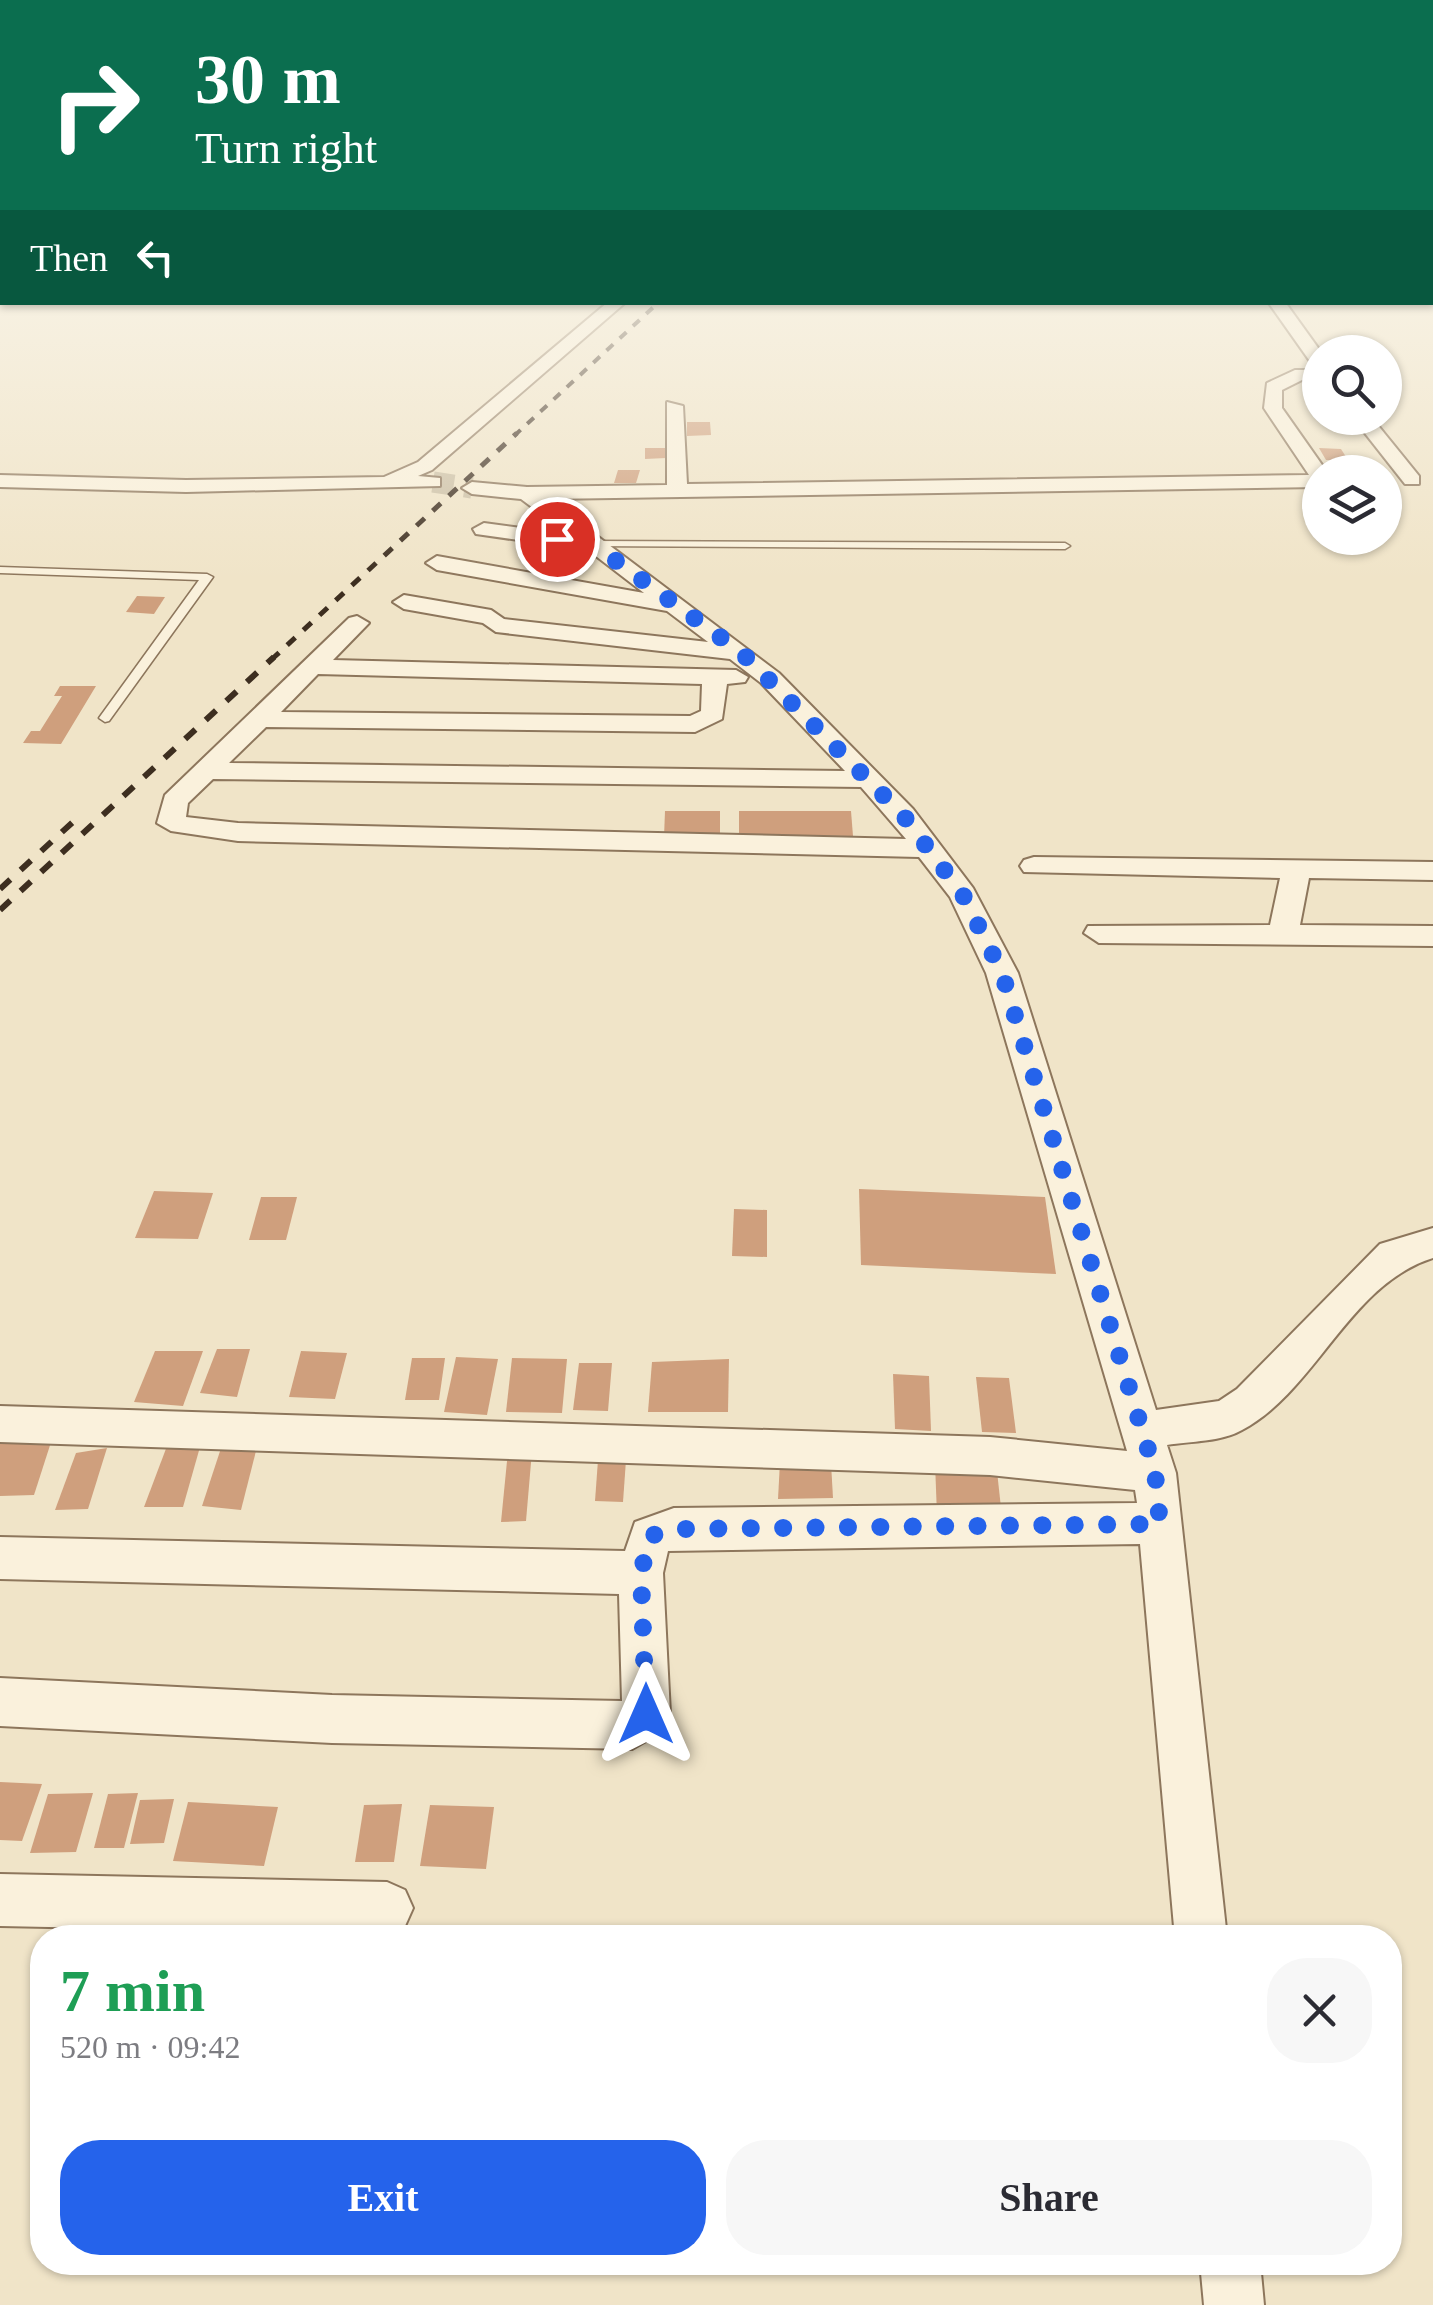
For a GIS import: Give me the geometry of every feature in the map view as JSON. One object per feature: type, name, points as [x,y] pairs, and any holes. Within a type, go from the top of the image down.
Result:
[{"type":"street","points":[[385,482],[424,466],[545,364]]},
{"type":"street","points":[[1302,374],[1273,387],[1273,408],[1304,455]]},
{"type":"street","points":[[674,406],[677,490]]},
{"type":"street","points":[[1378,435],[1422,480]]},
{"type":"street","points":[[472,488],[527,493],[1302,479]]},
{"type":"street","points":[[0,481],[186,486],[433,482]]},
{"type":"street","points":[[527,493],[770,678],[868,779],[927,848],[963,895],[1002,973],[1154,1428],[1155,1472],[1201,1925]]},
{"type":"street","points":[[484,529],[593,544]]},
{"type":"street","points":[[437,563],[677,606]]},
{"type":"street","points":[[404,602],[491,617],[496,625]]},
{"type":"street","points":[[357,623],[175,801],[170,823],[238,832],[927,848]]},
{"type":"street","points":[[496,625],[742,653]]},
{"type":"street","points":[[466,670],[496,625]]},
{"type":"street","points":[[312,667],[770,678]]},
{"type":"street","points":[[259,719],[695,724],[713,714],[715,677]]},
{"type":"street","points":[[206,771],[868,779]]},
{"type":"street","points":[[1034,866],[1433,871]]},
{"type":"street","points":[[1283,935],[1296,869]]},
{"type":"street","points":[[1099,933],[1433,936]]},
{"type":"street","points":[[1154,1428],[1227,1418],[1251,1402],[1335,1310],[1393,1255],[1433,1243]]},
{"type":"street","points":[[0,1424],[990,1456],[1155,1472]]},
{"type":"street","points":[[0,1702],[332,1718],[632,1725],[646,1714],[641,1573],[650,1536],[674,1529],[1160,1524]]},
{"type":"street","points":[[0,1558],[641,1573]]},
{"type":"street","points":[[0,1900],[387,1908]]},
{"type":"street","points":[[1231,2275],[1234,2305]]},
{"type":"lane","points":[[593,544],[1065,546]]},
{"type":"lane","points":[[0,570],[207,578],[105,718]]},
{"type":"building","points":[[687,422],[710,422],[711,435],[687,436]]},
{"type":"building","points":[[645,448],[666,448],[666,458],[645,459]]},
{"type":"building","points":[[1319,448],[1341,449],[1345,455],[1323,455]]},
{"type":"building","points":[[618,470],[640,470],[636,483],[614,483]]},
{"type":"building","points":[[137,596],[165,597],[154,614],[126,612]]},
{"type":"building","points":[[60,686],[96,686],[61,744],[23,743],[31,731],[40,731],[62,696],[54,696]]},
{"type":"building","points":[[665,811],[720,811],[720,836],[664,837]]},
{"type":"building","points":[[739,811],[851,811],[853,836],[739,835]]},
{"type":"building","points":[[859,1189],[1045,1197],[1056,1274],[861,1265]]},
{"type":"building","points":[[154,1191],[213,1193],[198,1239],[135,1238]]},
{"type":"building","points":[[261,1197],[297,1197],[286,1240],[249,1240]]},
{"type":"building","points":[[734,1209],[767,1210],[767,1257],[732,1256]]},
{"type":"building","points":[[217,1349],[250,1349],[237,1397],[200,1393]]},
{"type":"building","points":[[155,1351],[203,1351],[183,1406],[134,1402]]},
{"type":"building","points":[[301,1351],[347,1353],[335,1399],[289,1397]]},
{"type":"building","points":[[456,1357],[498,1359],[487,1415],[444,1412]]},
{"type":"building","points":[[412,1358],[445,1358],[439,1400],[405,1400]]},
{"type":"building","points":[[512,1358],[567,1359],[562,1413],[506,1412]]},
{"type":"building","points":[[729,1359],[728,1412],[648,1412],[652,1362]]},
{"type":"building","points":[[579,1363],[612,1363],[608,1411],[573,1410]]},
{"type":"building","points":[[893,1374],[929,1376],[931,1431],[895,1429]]},
{"type":"building","points":[[976,1377],[1009,1378],[1016,1433],[982,1432]]},
{"type":"building","points":[[53,1436],[34,1495],[0,1496],[0,1438]]},
{"type":"building","points":[[223,1442],[258,1443],[241,1510],[202,1506]]},
{"type":"building","points":[[167,1446],[200,1447],[183,1507],[144,1507]]},
{"type":"building","points":[[107,1448],[88,1509],[55,1510],[76,1453]]},
{"type":"building","points":[[508,1451],[532,1451],[526,1521],[501,1522]]},
{"type":"building","points":[[598,1460],[626,1460],[623,1502],[595,1501]]},
{"type":"building","points":[[780,1462],[831,1463],[833,1498],[778,1499]]},
{"type":"building","points":[[996,1462],[1002,1517],[937,1515],[935,1463]]},
{"type":"building","points":[[0,1782],[42,1784],[22,1841],[0,1840]]},
{"type":"building","points":[[93,1793],[76,1852],[30,1853],[48,1794]]},
{"type":"building","points":[[138,1793],[124,1848],[94,1848],[108,1794]]},
{"type":"building","points":[[174,1799],[164,1843],[130,1844],[140,1800]]},
{"type":"building","points":[[188,1802],[278,1807],[264,1866],[173,1861]]},
{"type":"building","points":[[402,1804],[394,1862],[355,1862],[364,1805]]},
{"type":"building","points":[[430,1805],[494,1807],[486,1869],[420,1866]]},
{"type":"building","points":[[202,1922],[301,1924],[301,1925],[201,1925]]},
{"type":"tunnel","points":[[433,482],[472,488]]},
{"type":"railway","points":[[514,436],[592,364]]},
{"type":"railway","points":[[271,660],[517,433]]},
{"type":"railway","points":[[0,910],[274,657]]},
{"type":"railway","points":[[0,889],[74,821]]},
{"type":"route","points":[[557,539],[593,544],[742,653],[903,815],[963,895],[1002,973],[1036,1078],[1155,1472],[1160,1524],[674,1529],[650,1536],[642,1556],[641,1573],[646,1714]]}]
